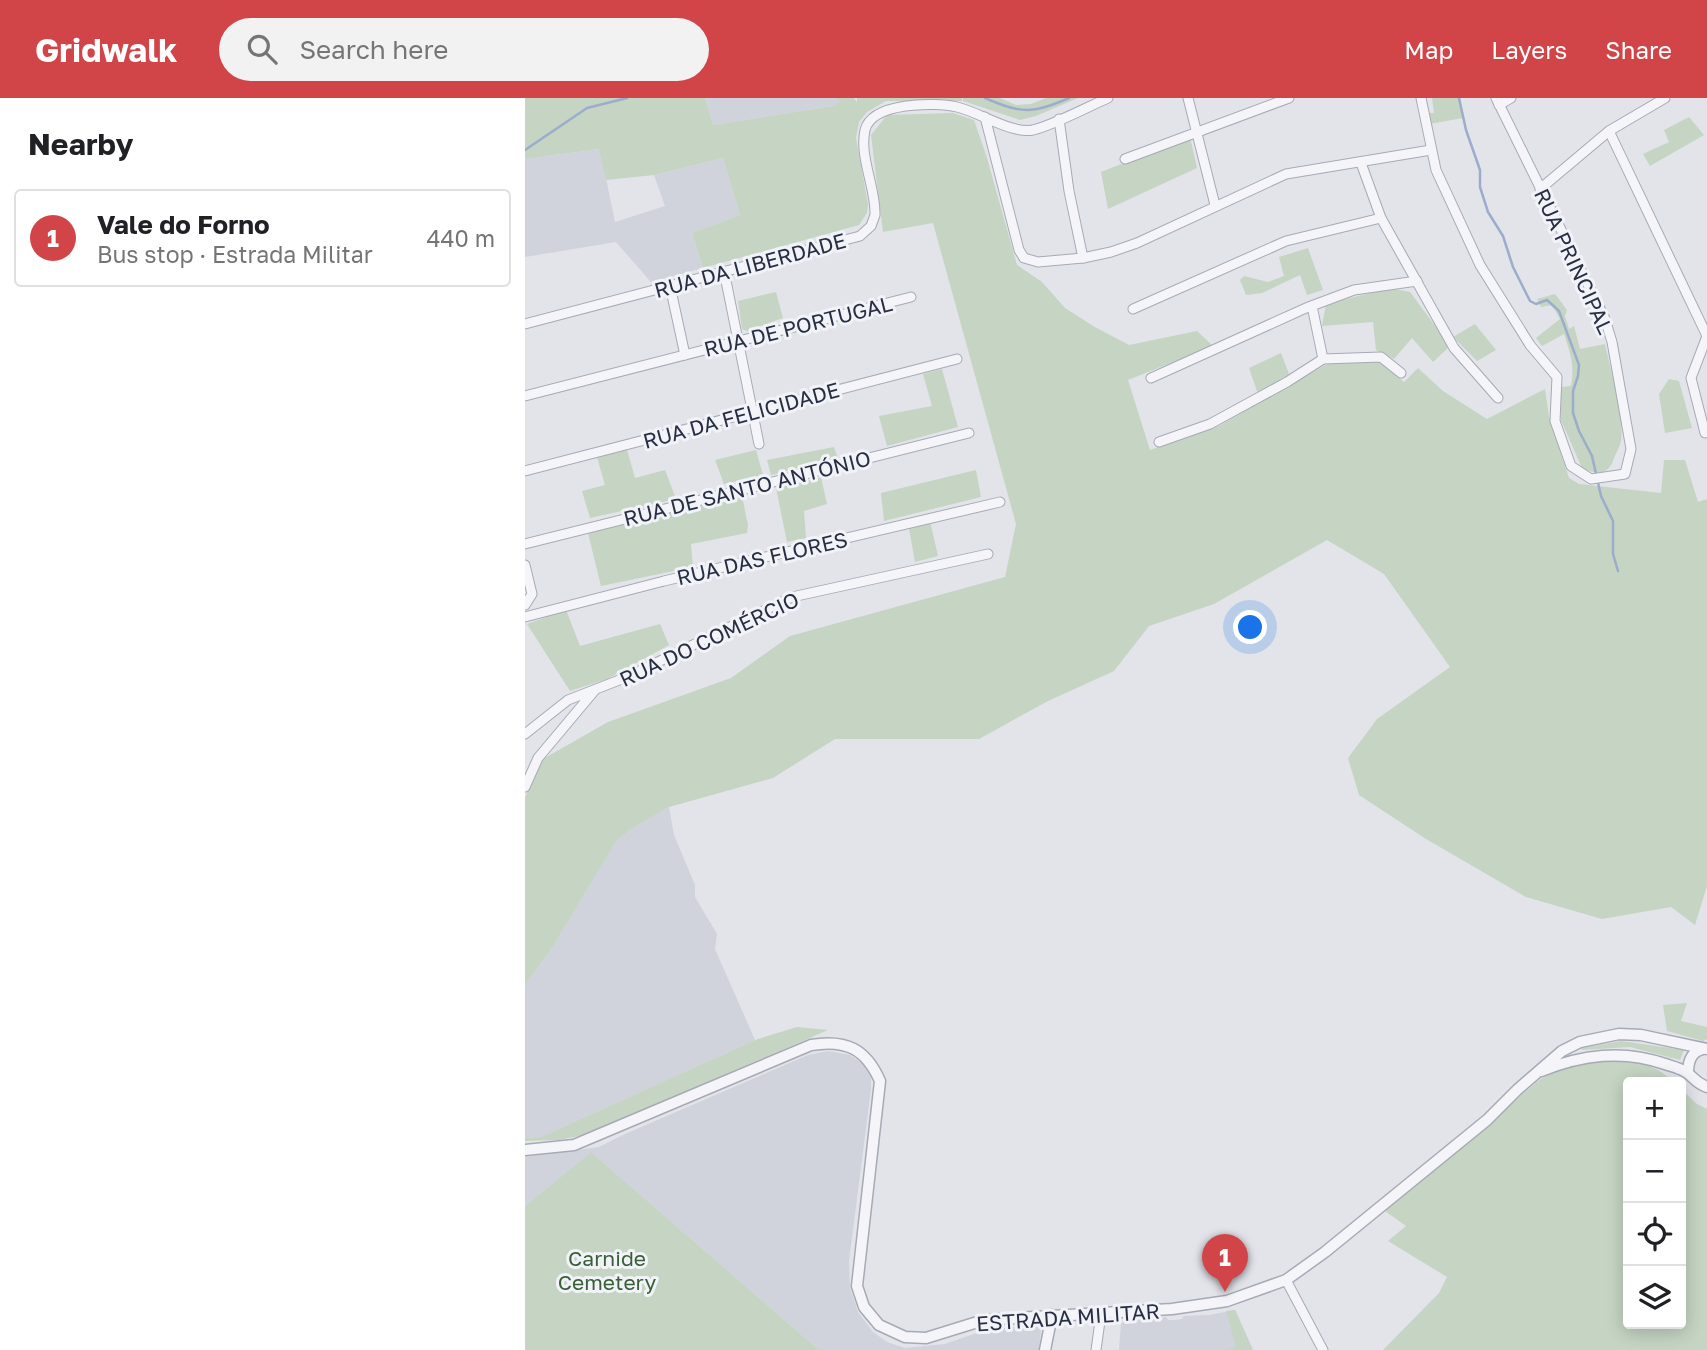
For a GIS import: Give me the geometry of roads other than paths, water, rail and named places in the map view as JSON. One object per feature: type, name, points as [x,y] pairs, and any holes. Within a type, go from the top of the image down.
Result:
[{"type":"street","points":[[985,117],[1015,129],[1032,130],[1108,98]]},
{"type":"street","points":[[1188,98],[1215,205]]},
{"type":"street","points":[[1125,159],[1289,98]]},
{"type":"street","points":[[985,117],[1019,250],[1024,258],[1038,262],[1083,258],[1137,243],[1286,174],[1431,150],[1421,98]]},
{"type":"street","points":[[1498,102],[1511,98]]},
{"type":"street","points":[[1540,189],[1609,131],[1665,98]]},
{"type":"street","name":"RUA PRINCIPAL","points":[[1431,150],[1436,170],[1479,265],[1530,345],[1557,377],[1555,421],[1571,466],[1591,479],[1625,474],[1631,449],[1612,342],[1605,319],[1498,102]]},
{"type":"street","name":"RUA DA LIBERDADE","points":[[525,324],[856,237],[868,230],[874,221],[875,210],[865,134],[871,118],[891,108],[949,106],[985,117]]},
{"type":"street","points":[[1059,119],[1069,191],[1083,258]]},
{"type":"street","points":[[1609,131],[1707,336],[1691,378],[1705,433]]},
{"type":"street","points":[[1361,163],[1381,218],[1454,348],[1498,398]]},
{"type":"street","points":[[1133,309],[1286,241],[1381,218]]},
{"type":"street","points":[[724,271],[759,444]]},
{"type":"street","points":[[1151,378],[1354,290],[1417,281]]},
{"type":"street","name":"RUA DE PORTUGAL","points":[[670,286],[685,355]]},
{"type":"street","name":"RUA DE PORTUGAL","points":[[525,396],[911,297]]},
{"type":"street","points":[[1312,306],[1323,359]]},
{"type":"street","points":[[1159,442],[1210,424],[1287,383],[1323,359],[1381,357],[1401,373]]},
{"type":"street","name":"RUA DA FELICIDADE","points":[[525,471],[957,359]]},
{"type":"street","name":"RUA DE SANTO ANTÓNIO","points":[[525,544],[969,433]]},
{"type":"street","name":"RUA DAS FLORES","points":[[525,617],[664,581],[1000,502]]},
{"type":"street","name":"RUA DO COMÉRCIO","points":[[525,734],[568,700],[627,677],[792,597],[988,554]]},
{"type":"street","points":[[525,565],[532,594],[525,605]]},
{"type":"street","points":[[525,787],[538,758],[595,690]]},
{"type":"street","name":"ESTRADA MILITAR","points":[[525,1150],[575,1145],[811,1045],[830,1042],[854,1048],[872,1064],[880,1081],[857,1266],[857,1286],[864,1307],[879,1325],[905,1338],[926,1338],[984,1320],[1208,1305],[1243,1296],[1286,1280],[1333,1246],[1487,1120],[1562,1051],[1580,1042],[1619,1034],[1641,1035],[1705,1049]]},
{"type":"street","name":"ESTRADA MILITAR","points":[[1689,1073],[1693,1053],[1705,1049]]},
{"type":"street","name":"ESTRADA MILITAR","points":[[1535,1074],[1593,1055],[1623,1054],[1653,1060],[1689,1073],[1695,1082],[1707,1087]]},
{"type":"street","points":[[1286,1280],[1323,1350]]},
{"type":"street","points":[[1096,1350],[1101,1314]]},
{"type":"street","points":[[1045,1350],[1052,1315]]},
{"type":"waterway","points":[[525,150],[587,108],[627,98]]},
{"type":"waterway","points":[[985,98],[1027,110],[1069,98]]},
{"type":"waterway","points":[[1459,98],[1466,130],[1480,170],[1480,187],[1488,212],[1503,236],[1513,267],[1530,301],[1536,304],[1547,300],[1559,311],[1579,365],[1573,391],[1573,413],[1592,456],[1601,496],[1613,521],[1613,554],[1618,571]]},
{"type":"place","name":"Vale do Forno","points":[[1225,1292]]},
{"type":"park label","name":"Carnide Cemetery","points":[[607,1270]]}]
